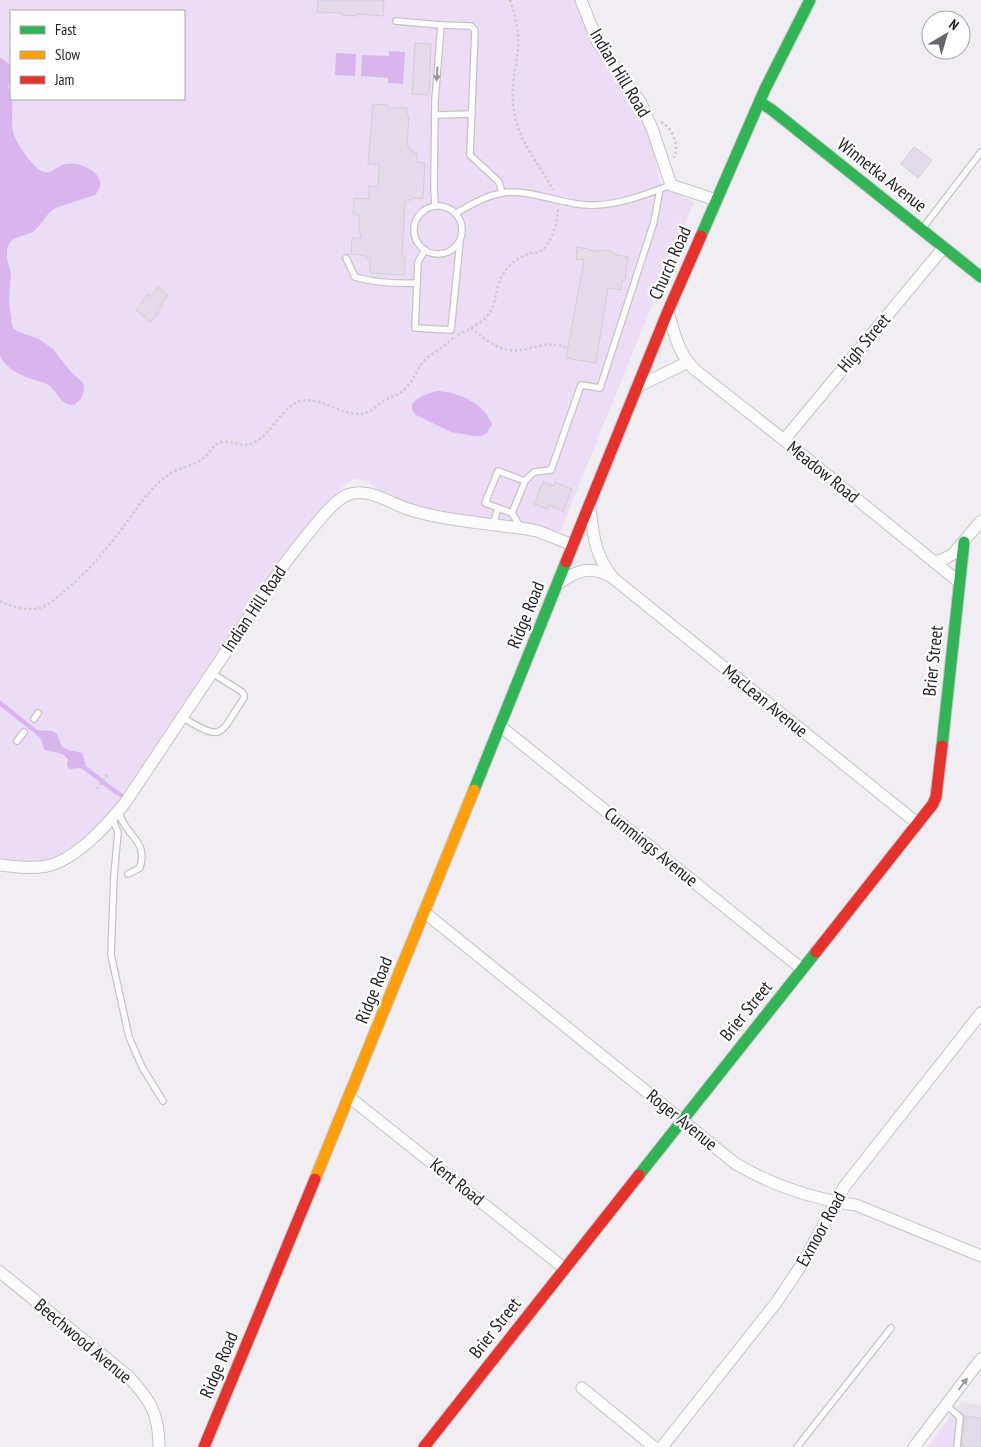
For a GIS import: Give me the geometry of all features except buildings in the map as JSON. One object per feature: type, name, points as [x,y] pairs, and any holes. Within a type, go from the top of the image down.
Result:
[{"type":"street","name":"Indian Hill Road","points":[[581,0],[598,43],[641,103],[653,131],[665,187]]},
{"type":"street","name":"Church Road","points":[[573,545],[668,311],[716,200],[760,102],[810,0]]},
{"type":"street","name":"Winnetka Avenue","points":[[760,102],[980,275]]},
{"type":"street","points":[[665,187],[716,200]]},
{"type":"street","name":"High Street","points":[[784,440],[944,247]]},
{"type":"street","name":"Meadow Road","points":[[668,311],[678,344],[694,369],[959,582]]},
{"type":"street","points":[[637,387],[688,362]]},
{"type":"street","name":"Indian Hill Road","points":[[0,865],[33,868],[48,866],[62,860],[92,839],[115,815],[290,556],[332,506],[346,496],[356,493],[368,494],[407,508],[451,519],[537,531],[573,545]]},
{"type":"street","name":"MacLean Avenue","points":[[590,506],[594,540],[598,554],[604,567],[613,578]]},
{"type":"street","points":[[934,562],[953,554],[981,521]]},
{"type":"street","name":"Brier Street","points":[[424,1447],[933,804],[936,797],[964,542]]},
{"type":"street","name":"Ridge Road","points":[[204,1447],[350,1097],[573,545]]},
{"type":"street","name":"MacLean Avenue","points":[[557,585],[568,577],[585,570],[602,572],[613,578],[917,823]]},
{"type":"street","name":"Cummings Avenue","points":[[500,726],[802,969]]},
{"type":"street","name":"Roger Avenue","points":[[424,912],[736,1164],[754,1174],[800,1192],[836,1202],[856,1205],[981,1256]]},
{"type":"street","name":"Exmoor Road","points":[[662,1447],[776,1303],[802,1264],[844,1187],[981,1013]]},
{"type":"street","name":"Kent Road","points":[[350,1097],[564,1268]]},
{"type":"street","name":"Beechwood Avenue","points":[[0,1272],[128,1376],[152,1407],[157,1422],[159,1447]]},
{"type":"street","points":[[914,1447],[981,1359]]},
{"type":"street","points":[[582,1388],[654,1447]]},
{"type":"lane","points":[[396,21],[471,26],[475,30],[470,155],[499,182],[502,193]]},
{"type":"lane","points":[[435,206],[435,115],[441,25]]},
{"type":"lane","points":[[435,115],[472,114]]},
{"type":"lane","points":[[922,229],[981,152]]},
{"type":"lane","points":[[456,213],[481,200],[502,193],[518,192],[582,205],[597,205],[614,203],[665,187]]},
{"type":"lane","points":[[512,512],[525,481],[534,472],[551,470],[581,384],[600,388],[665,187]]},
{"type":"lane","points":[[425,250],[418,262],[415,328],[452,330],[463,227],[456,213],[450,208],[443,206],[435,206],[423,211],[419,216],[414,228],[416,240],[425,250],[440,254],[455,248],[460,242]]},
{"type":"lane","points":[[346,258],[355,277],[390,284],[417,284]]},
{"type":"lane","points":[[522,528],[512,512],[485,504],[498,470],[525,481]]},
{"type":"lane","points":[[492,525],[498,508]]},
{"type":"lane","points":[[182,718],[212,733],[223,730],[227,724],[244,698],[244,694],[212,673]]},
{"type":"lane","points":[[34,719],[38,714]]},
{"type":"lane","points":[[16,741],[24,732]]},
{"type":"lane","points":[[115,815],[137,839],[143,858],[140,868],[128,874]]},
{"type":"lane","points":[[115,815],[118,832],[114,875],[111,956],[129,1037],[142,1067],[163,1101]]},
{"type":"lane","points":[[797,1447],[892,1328]]},
{"type":"lane","points":[[947,1406],[960,1417],[957,1447]]},
{"type":"path","points":[[0,601],[7,605],[31,609],[42,608],[77,580],[117,536],[158,483],[170,473],[203,459],[213,446],[222,442],[240,445],[255,442],[274,426],[290,407],[298,402],[309,400],[322,402],[353,414],[366,414],[384,400],[401,392],[408,386],[423,362],[448,344],[455,336],[471,328],[488,314],[492,307],[497,286],[506,270],[515,260],[540,252],[552,237],[558,215],[558,201],[548,181],[528,150],[517,123],[512,92],[518,50],[517,28],[510,0]]},
{"type":"path","points":[[471,328],[490,342],[510,350],[521,350],[552,343],[568,349]]},
{"type":"path","points":[[97,789],[107,775]]},
{"type":"shaded area","points":[[0,0],[575,0],[594,47],[632,102],[646,127],[661,181],[670,190],[694,202],[560,532],[535,524],[478,518],[420,507],[396,500],[365,480],[349,481],[339,490],[267,578],[114,808],[81,842],[71,849],[50,860],[30,864],[0,860]]},
{"type":"shaded area","points":[[389,51],[405,52],[403,84],[388,83],[388,78],[361,76],[362,55],[389,56]]},
{"type":"shaded area","points":[[336,53],[356,54],[355,76],[335,75]]},
{"type":"shaded area","points":[[0,58],[10,66],[8,87],[10,100],[12,100],[14,136],[28,158],[38,169],[44,172],[66,164],[87,167],[98,176],[100,182],[95,195],[55,208],[33,232],[13,239],[7,249],[7,259],[11,273],[9,301],[12,325],[19,332],[39,339],[53,349],[71,372],[82,382],[84,391],[81,399],[74,405],[66,403],[48,385],[10,368],[0,355]]},
{"type":"shaded area","points":[[438,391],[463,397],[483,410],[492,424],[487,433],[475,436],[451,432],[416,415],[412,410],[412,404],[424,395]]},
{"type":"shaded area","points":[[0,700],[37,730],[56,733],[64,748],[82,753],[86,766],[118,791],[116,795],[84,770],[80,768],[70,769],[67,766],[68,759],[63,754],[44,749],[41,739],[0,706]]},
{"type":"shaded area","points":[[961,1402],[981,1405],[981,1447],[954,1447],[955,1423],[950,1420],[947,1422]]},
{"type":"shaded area","points":[[950,1420],[955,1423],[956,1427],[954,1447],[927,1447],[947,1422]]},
{"type":"waterway","points":[[113,789],[122,796]]},
{"type":"traffic: fast","points":[[701,236],[765,89],[810,0]]},
{"type":"traffic: fast","points":[[760,102],[981,277]]},
{"type":"traffic: fast","points":[[942,746],[964,542]]},
{"type":"traffic: fast","points":[[474,790],[566,562]]},
{"type":"traffic: fast","points":[[639,1175],[816,952]]},
{"type":"traffic: slow","points":[[315,1179],[474,790]]},
{"type":"traffic: jam","points":[[566,562],[668,311],[701,236]]},
{"type":"traffic: jam","points":[[816,952],[933,804],[936,797],[942,746]]},
{"type":"traffic: jam","points":[[424,1447],[639,1175]]},
{"type":"traffic: jam","points":[[204,1447],[315,1179]]}]
